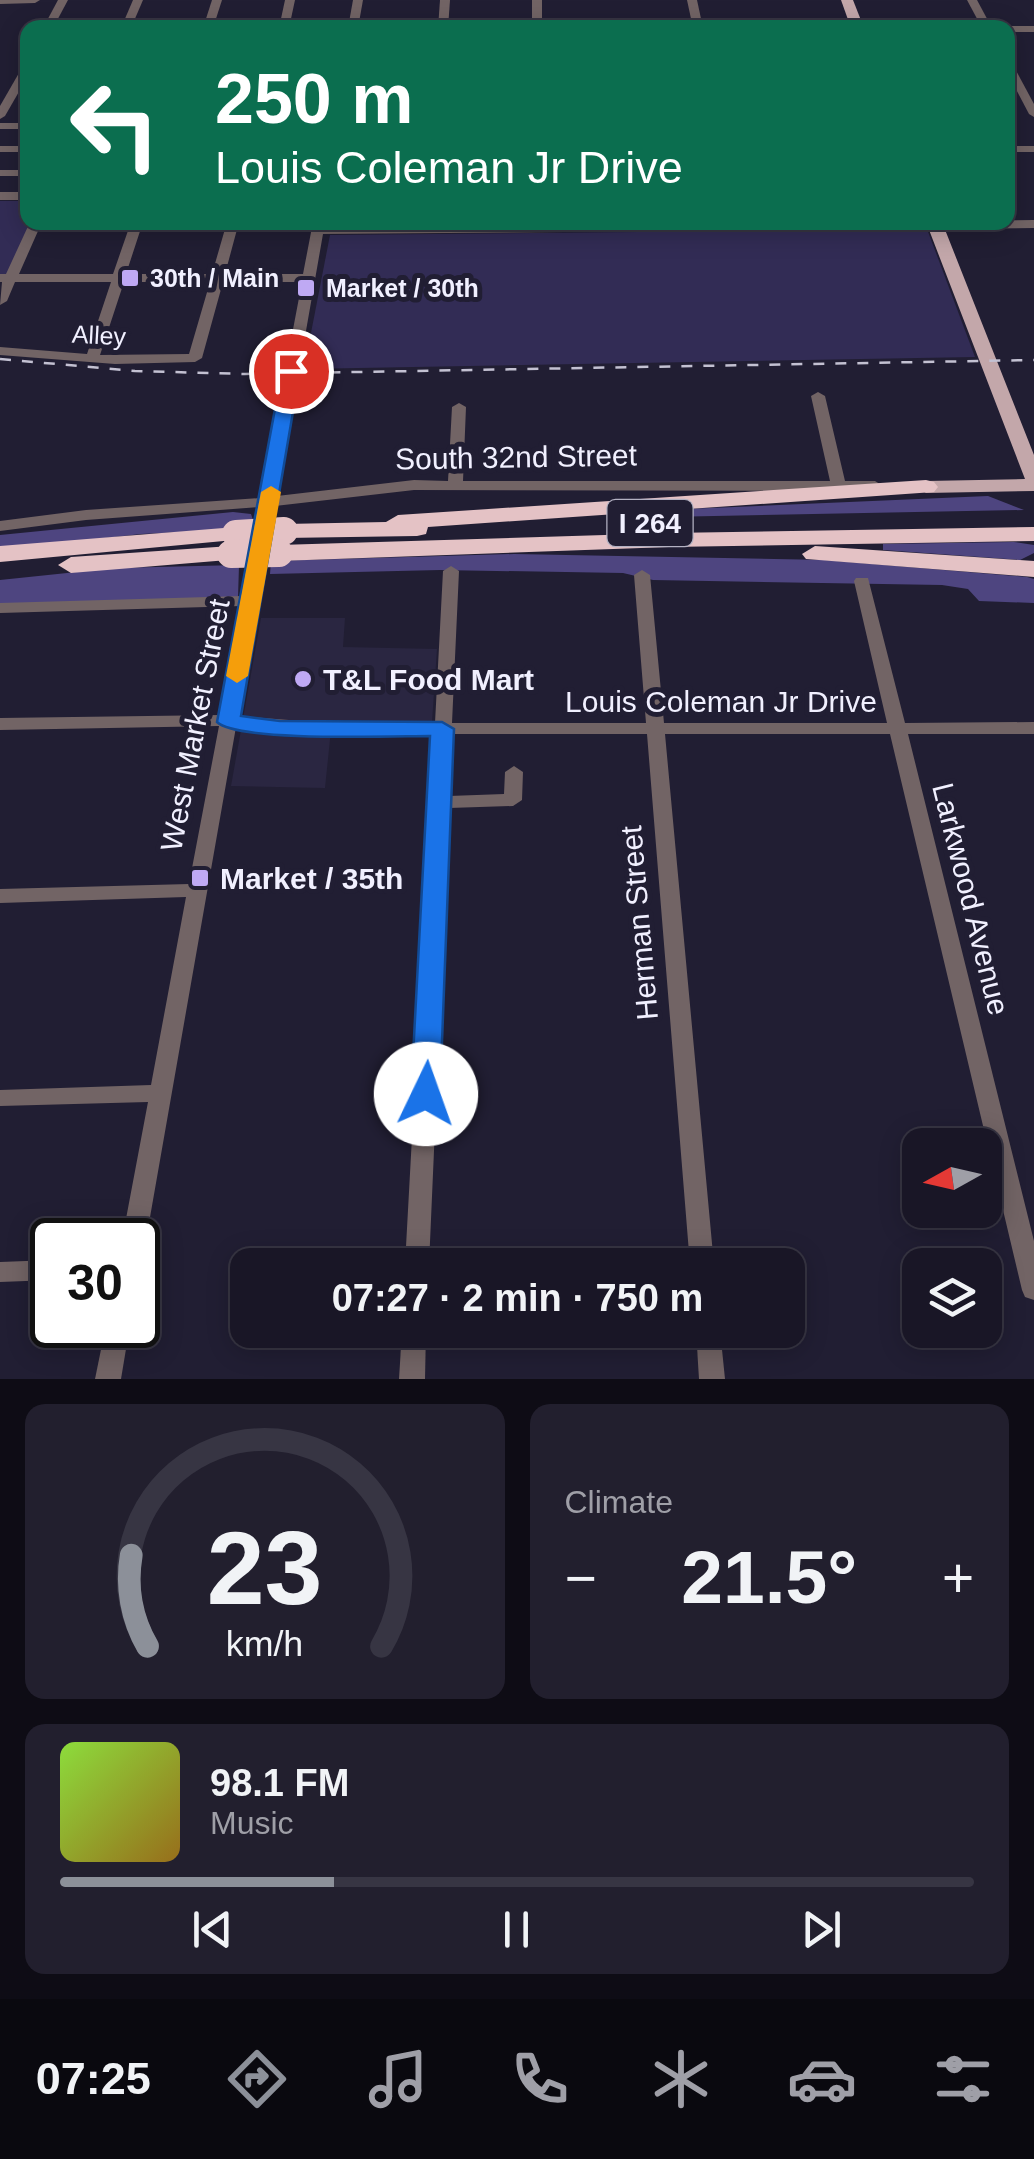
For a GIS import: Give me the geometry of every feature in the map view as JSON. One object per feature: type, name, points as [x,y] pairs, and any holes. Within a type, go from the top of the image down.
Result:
[{"type":"highway","points":[[281,542],[926,487]]},
{"type":"highway","name":"I 264","points":[[0,554],[281,542],[1028,525]]},
{"type":"highway","name":"I 264","points":[[281,542],[469,546],[1028,525]]},
{"type":"highway","name":"I 264","points":[[0,573],[234,544]]},
{"type":"highway","points":[[469,546],[786,552],[1034,572]]},
{"type":"main road","points":[[938,230],[1034,482]]},
{"type":"main road","name":"South 32nd Street","points":[[926,487],[1034,482]]},
{"type":"street","points":[[0,0],[36,0]]},
{"type":"street","points":[[0,116],[20,80]]},
{"type":"street","points":[[1015,88],[1034,114]]},
{"type":"street","points":[[0,301],[6,278],[32,230]]},
{"type":"street","points":[[92,359],[135,230]]},
{"type":"street","points":[[217,278],[231,230]]},
{"type":"street","name":"West Market Street","points":[[138,1218],[317,230]]},
{"type":"street","points":[[6,278],[308,278]]},
{"type":"street","name":"Alley","points":[[0,351],[92,359],[195,358],[217,278]]},
{"type":"street","points":[[818,396],[838,484]]},
{"type":"street","points":[[454,484],[459,407]]},
{"type":"street","name":"South 32nd Street","points":[[0,526],[414,485],[926,487]]},
{"type":"street","points":[[419,1248],[451,572]]},
{"type":"street","name":"Herman Street","points":[[642,575],[701,1248]]},
{"type":"street","name":"Larkwood Avenue","points":[[862,581],[1034,1290]]},
{"type":"street","points":[[0,608],[251,601]]},
{"type":"street","name":"Louis Coleman Jr Drive","points":[[0,724],[228,722],[280,728],[442,729],[1034,728]]},
{"type":"street","points":[[439,802],[513,800],[514,772]]},
{"type":"street","points":[[0,896],[197,890]]},
{"type":"street","points":[[0,1098],[160,1093]]},
{"type":"street","points":[[0,1272],[30,1271]]},
{"type":"street","points":[[108,1379],[114,1348]]},
{"type":"street","points":[[412,1379],[413,1348]]},
{"type":"street","points":[[709,1348],[712,1379]]},
{"type":"shaded area","points":[[0,201],[20,201],[20,230],[29,230],[8,274],[0,274]]},
{"type":"shaded area","points":[[927,230],[975,357],[304,369],[330,235]]},
{"type":"shaded area","points":[[988,496],[1024,510],[665,517],[663,510]]},
{"type":"shaded area","points":[[233,512],[251,514],[253,520],[224,530],[141,534],[0,550],[0,535]]},
{"type":"shaded area","points":[[883,544],[1034,545],[1034,553],[1020,560],[883,550]]},
{"type":"shaded area","points":[[514,554],[825,560],[1027,577],[1034,579],[1034,603],[979,601],[968,589],[942,585],[653,580],[623,573],[440,570],[270,574],[271,561]]},
{"type":"shaded area","points":[[239,565],[238,597],[0,605],[0,580],[115,568]]},
{"type":"shaded area","points":[[261,618],[345,618],[343,647],[437,649],[432,722],[332,720],[325,788],[231,786]]},
{"type":"railway","points":[[0,359],[135,371],[245,374],[1034,360]]},
{"type":"slow traffic","points":[[237,676],[271,492]]},
{"type":"place","name":"30th / Main","points":[[130,278]]},
{"type":"place","name":"Market / 30th","points":[[306,288]]},
{"type":"place","name":"T&L Food Mart","points":[[303,679]]},
{"type":"place","name":"Market / 35th","points":[[200,878]]},
{"type":"route","points":[[291,371],[228,722],[280,728],[442,729],[426,1094]]}]
